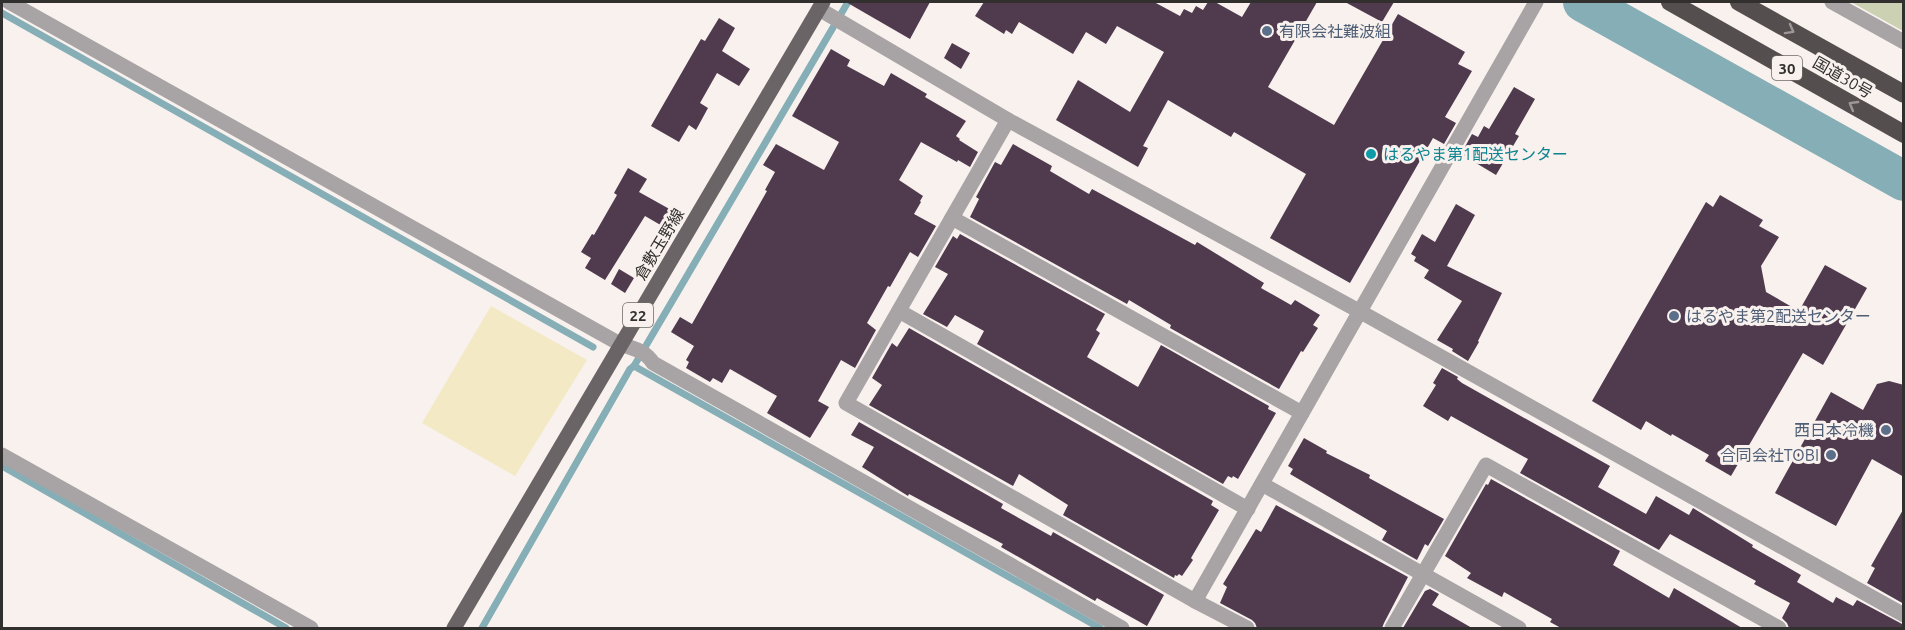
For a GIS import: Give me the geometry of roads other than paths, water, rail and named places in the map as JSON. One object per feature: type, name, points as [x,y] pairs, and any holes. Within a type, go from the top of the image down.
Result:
[{"type":"highway","name":"国道30号","points":[[1670,2],[1904,134]]},
{"type":"highway","name":"国道30号","points":[[1739,2],[1904,94]]},
{"type":"main road","name":"倉敷玉野線","points":[[454,628],[628,346],[824,8]]},
{"type":"street","points":[[9,2],[650,358],[653,363],[1122,628]]},
{"type":"street","points":[[1195,601],[1536,2]]},
{"type":"street","points":[[1832,2],[1904,42]]},
{"type":"street","points":[[824,8],[845,24],[1008,120],[1359,311],[1904,615]]},
{"type":"street","points":[[1008,120],[846,403],[1195,601],[1247,628]]},
{"type":"street","points":[[952,218],[1302,413]]},
{"type":"street","points":[[899,311],[1248,509]]},
{"type":"street","points":[[2,455],[311,628]]},
{"type":"street","points":[[1392,628],[1486,465],[1779,628]]},
{"type":"street","points":[[1262,484],[1519,628]]},
{"type":"waterway","points":[[482,628],[630,369],[634,366],[848,2]]},
{"type":"waterway","points":[[1583,2],[1904,181]]},
{"type":"waterway","points":[[2,13],[593,347]]},
{"type":"waterway","points":[[634,366],[1100,628]]},
{"type":"waterway","points":[[2,466],[286,628]]},
{"type":"place","name":"有限会社難波組","points":[[1267,31]]},
{"type":"place","name":"はるやま第1配送センター","points":[[1371,154]]},
{"type":"place","name":"はるやま第2配送センター","points":[[1674,316]]},
{"type":"place","name":"西日本冷機","points":[[1886,430]]},
{"type":"place","name":"合同会社TOBI","points":[[1831,455]]}]
